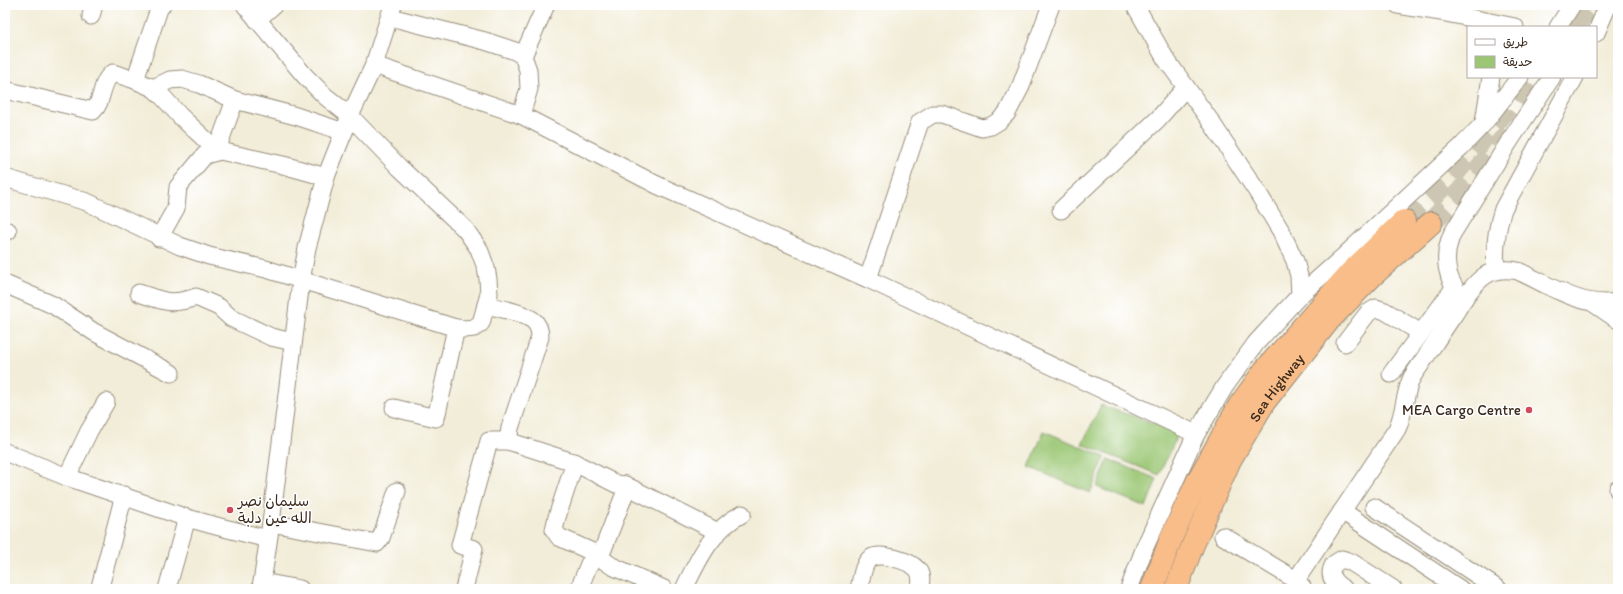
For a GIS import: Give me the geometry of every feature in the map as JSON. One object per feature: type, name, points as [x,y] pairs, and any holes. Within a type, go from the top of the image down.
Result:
[{"type":"highway","name":"Sea Highway","points":[[1152,589],[1172,536],[1198,480],[1239,406],[1265,370],[1350,273],[1404,221]]},
{"type":"highway","name":"Sea Highway","points":[[1176,589],[1192,547],[1230,460],[1265,401],[1330,319],[1372,276],[1431,223]]},
{"type":"street","points":[[135,80],[159,9],[162,5]]},
{"type":"street","points":[[5,178],[88,202],[159,238],[209,256],[266,270],[456,328],[474,328],[481,323],[489,294],[486,268],[479,249],[465,230],[399,167],[350,116],[325,96],[305,76],[245,5]]},
{"type":"street","points":[[257,20],[274,5]]},
{"type":"street","points":[[868,279],[920,122],[933,114],[942,114],[982,128],[991,126],[999,121],[1007,113],[1020,88],[1051,5]]},
{"type":"street","points":[[1135,5],[1165,58],[1214,126],[1258,192],[1281,231],[1295,261],[1299,276],[1300,294]]},
{"type":"street","points":[[1398,5],[1442,8],[1504,26]]},
{"type":"street","points":[[1559,26],[1572,5]]},
{"type":"street","points":[[1591,26],[1608,5]]},
{"type":"street","points":[[1597,31],[1608,5]]},
{"type":"street","points":[[523,56],[545,7]]},
{"type":"street","points":[[300,589],[262,585],[301,281],[307,248],[326,176],[350,116],[374,65],[391,11],[515,51],[523,56],[528,70],[529,89],[521,115]]},
{"type":"street","points":[[374,65],[521,115],[657,185],[868,279],[1196,434]]},
{"type":"street","points":[[5,90],[93,110],[98,106],[103,87],[108,76],[113,73],[153,88],[194,130],[220,151],[326,176]]},
{"type":"street","points":[[1484,124],[1491,78]]},
{"type":"street","points":[[1129,589],[1148,540],[1196,434],[1225,386],[1256,343],[1300,294],[1350,251],[1484,124],[1519,78]]},
{"type":"street","points":[[1459,294],[1450,280],[1446,262],[1448,243],[1452,234],[1509,142],[1551,78]]},
{"type":"street","points":[[1496,271],[1494,255],[1495,239],[1498,224],[1504,209],[1574,78]]},
{"type":"street","points":[[153,88],[170,80],[182,79],[199,84],[235,100],[296,116],[344,132]]},
{"type":"street","points":[[1061,210],[1158,119],[1186,87]]},
{"type":"street","points":[[220,151],[220,141],[235,100]]},
{"type":"street","points":[[159,238],[176,208],[178,187],[205,156],[220,151]]},
{"type":"street","points":[[1391,374],[1421,334],[1459,294],[1485,276],[1496,271],[1507,269],[1518,271],[1570,296],[1593,303],[1618,320]]},
{"type":"street","points":[[5,284],[53,305],[94,332],[171,373]]},
{"type":"street","points":[[139,293],[173,303],[196,297],[219,307],[231,318],[271,337],[293,342]]},
{"type":"street","points":[[1222,536],[1299,584],[1342,511],[1397,428],[1402,417],[1407,390],[1412,377],[1459,294]]},
{"type":"street","points":[[1593,303],[1618,302]]},
{"type":"street","points":[[486,305],[510,311],[531,319],[539,328],[540,337],[510,428],[508,441]]},
{"type":"street","points":[[1345,343],[1368,313],[1376,308],[1385,311],[1421,334]]},
{"type":"street","points":[[394,408],[436,418],[456,328]]},
{"type":"street","points":[[67,477],[89,431],[106,402]]},
{"type":"street","points":[[464,589],[474,549],[460,545],[489,441],[508,441],[574,462],[616,484],[625,485],[718,532]]},
{"type":"street","points":[[5,452],[67,477],[124,495],[187,518],[220,527],[377,543],[381,538],[397,491]]},
{"type":"street","points":[[574,462],[554,530],[559,537],[590,550],[612,566],[664,589]]},
{"type":"street","points":[[578,589],[589,564],[600,557],[625,493],[625,485]]},
{"type":"street","points":[[100,587],[124,495]]},
{"type":"street","points":[[1374,507],[1498,589]]},
{"type":"street","points":[[1342,511],[1460,589]]},
{"type":"street","points":[[684,589],[700,554],[718,532],[731,520],[742,514]]},
{"type":"street","points":[[167,589],[187,518]]},
{"type":"street","points":[[859,589],[866,564],[870,558],[877,556],[908,562],[918,569],[921,576],[920,589]]},
{"type":"street","points":[[1339,588],[1331,578],[1331,568],[1338,561],[1347,560],[1393,589]]},
{"type":"green space","points":[[1101,405],[1179,432],[1159,475],[1082,444]]},
{"type":"green space","points":[[1044,431],[1105,457],[1090,493],[1029,467]]},
{"type":"green space","points":[[1108,459],[1157,479],[1146,507],[1097,487]]},
{"type":"tunnel","points":[[1573,26],[1590,5]]},
{"type":"tunnel","points":[[1404,221],[1447,182],[1531,78]]},
{"type":"tunnel","points":[[1431,223],[1460,193],[1509,133]]},
{"type":"place","name":"MEA Cargo Centre","points":[[1529,410]]},
{"type":"place","name":"سليمان نصر الله عين دلبة","points":[[230,510]]}]
